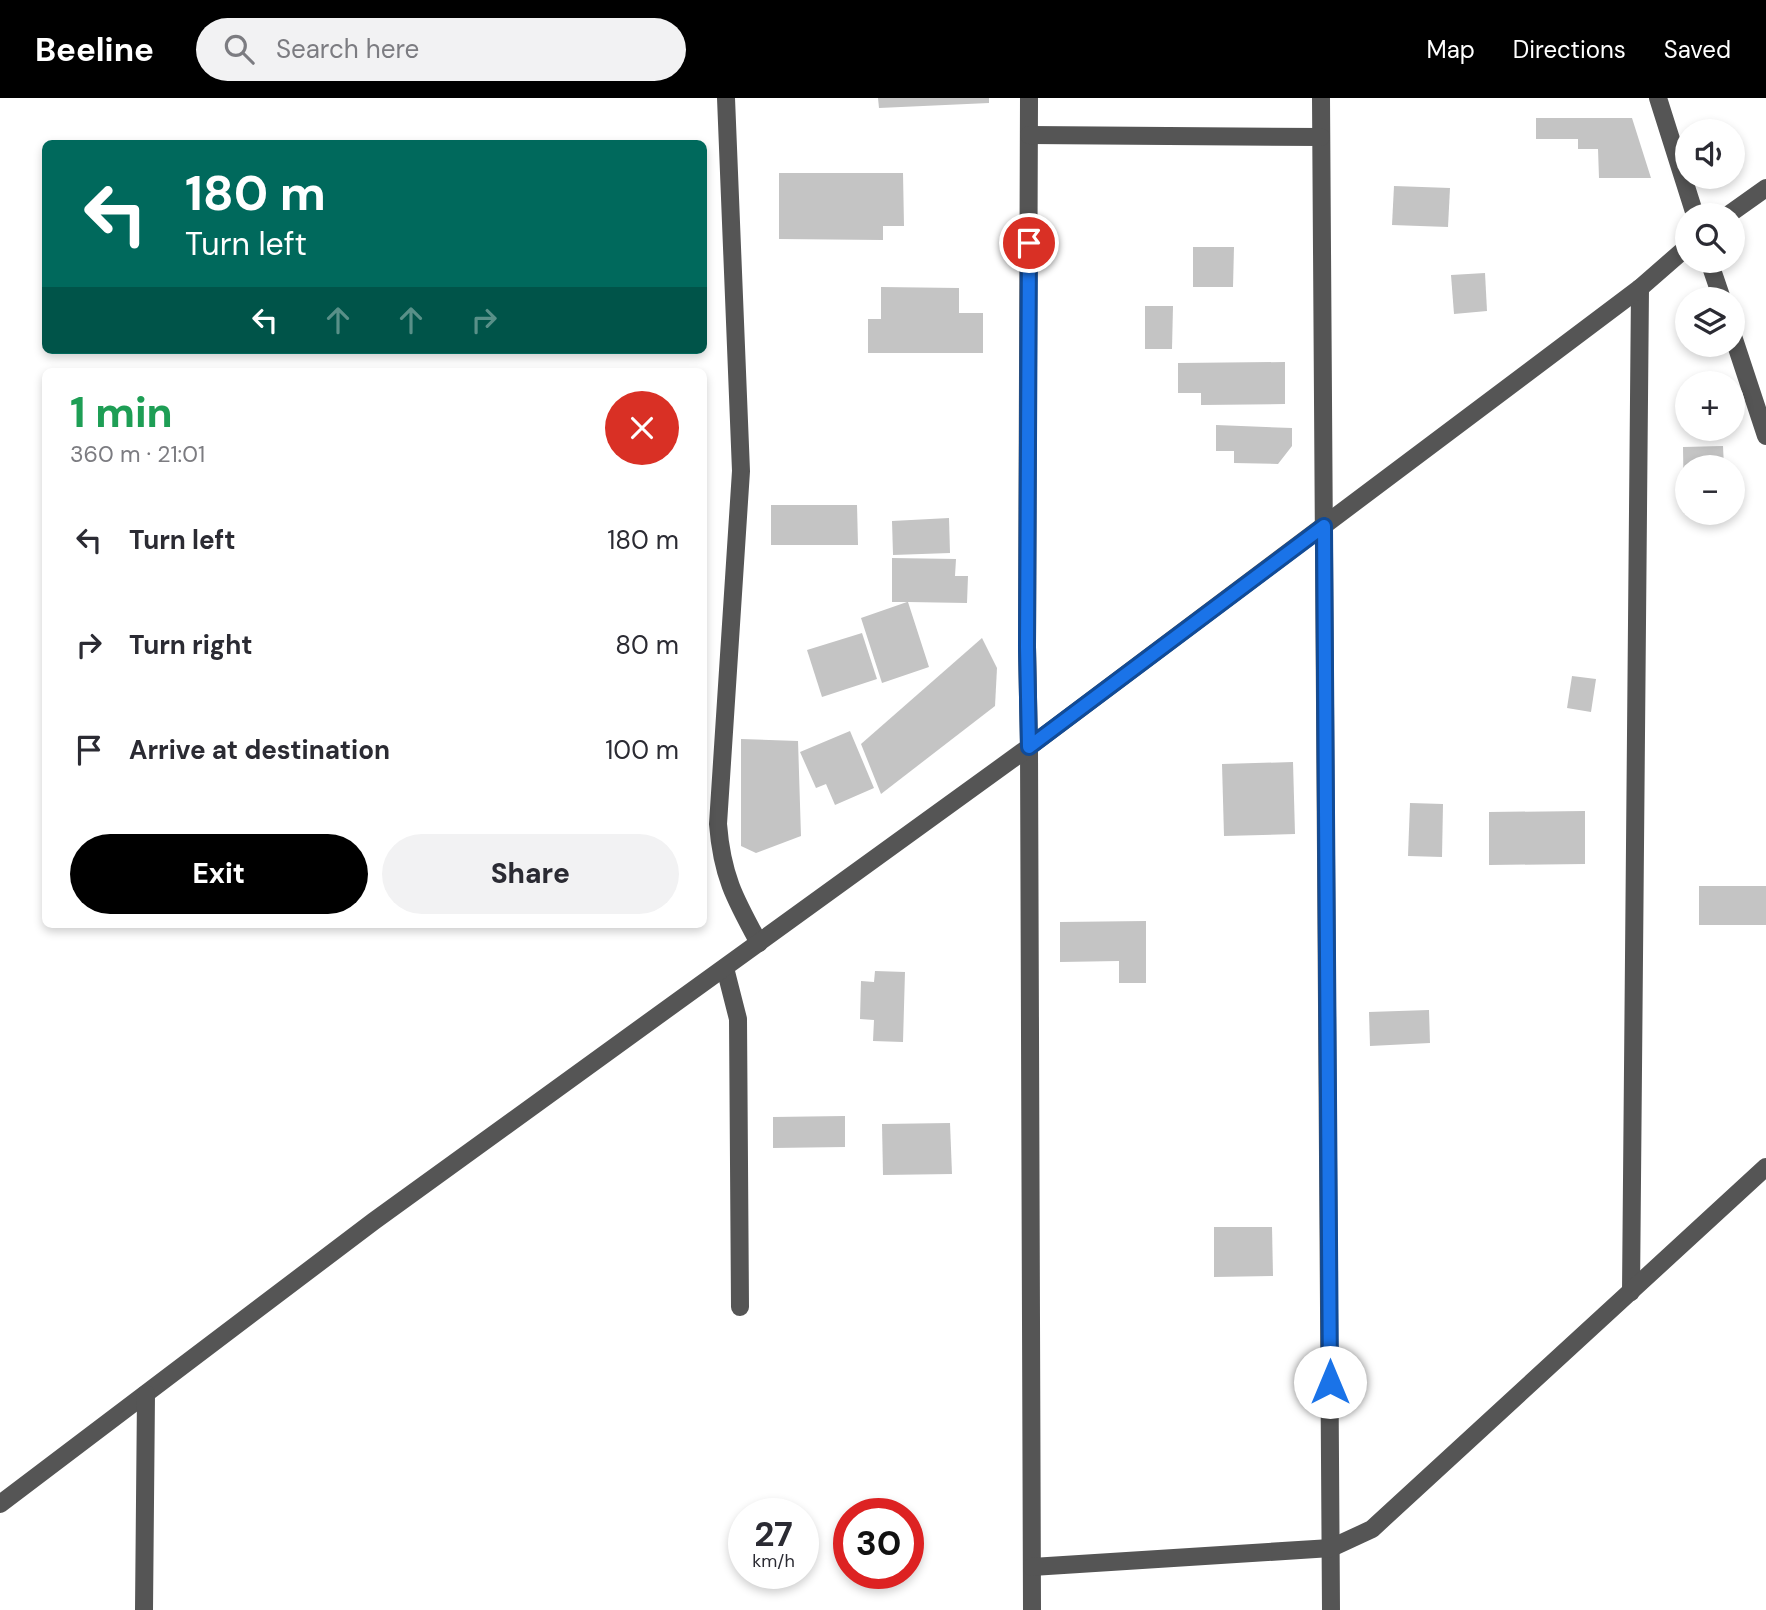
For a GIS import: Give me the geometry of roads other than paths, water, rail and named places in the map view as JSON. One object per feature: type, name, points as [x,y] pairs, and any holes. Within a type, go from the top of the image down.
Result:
[{"type":"street","points":[[726,98],[741,471],[718,824],[720,856],[732,892],[759,943]]},
{"type":"street","points":[[1029,98],[1027,633],[1032,1610]]},
{"type":"street","points":[[1321,98],[1331,1610]]},
{"type":"street","points":[[1658,98],[1691,203]]},
{"type":"street","points":[[1029,135],[1321,137]]},
{"type":"street","points":[[1745,203],[1766,188]]},
{"type":"street","points":[[0,1504],[374,1221],[1029,747],[1640,288],[1675,257]]},
{"type":"street","points":[[1631,1292],[1640,288]]},
{"type":"street","points":[[1740,357],[1766,436]]},
{"type":"street","points":[[725,968],[738,1019],[740,1307]]},
{"type":"street","points":[[1032,1567],[1331,1548],[1372,1529],[1766,1167]]},
{"type":"street","points":[[144,1610],[146,1394]]}]
